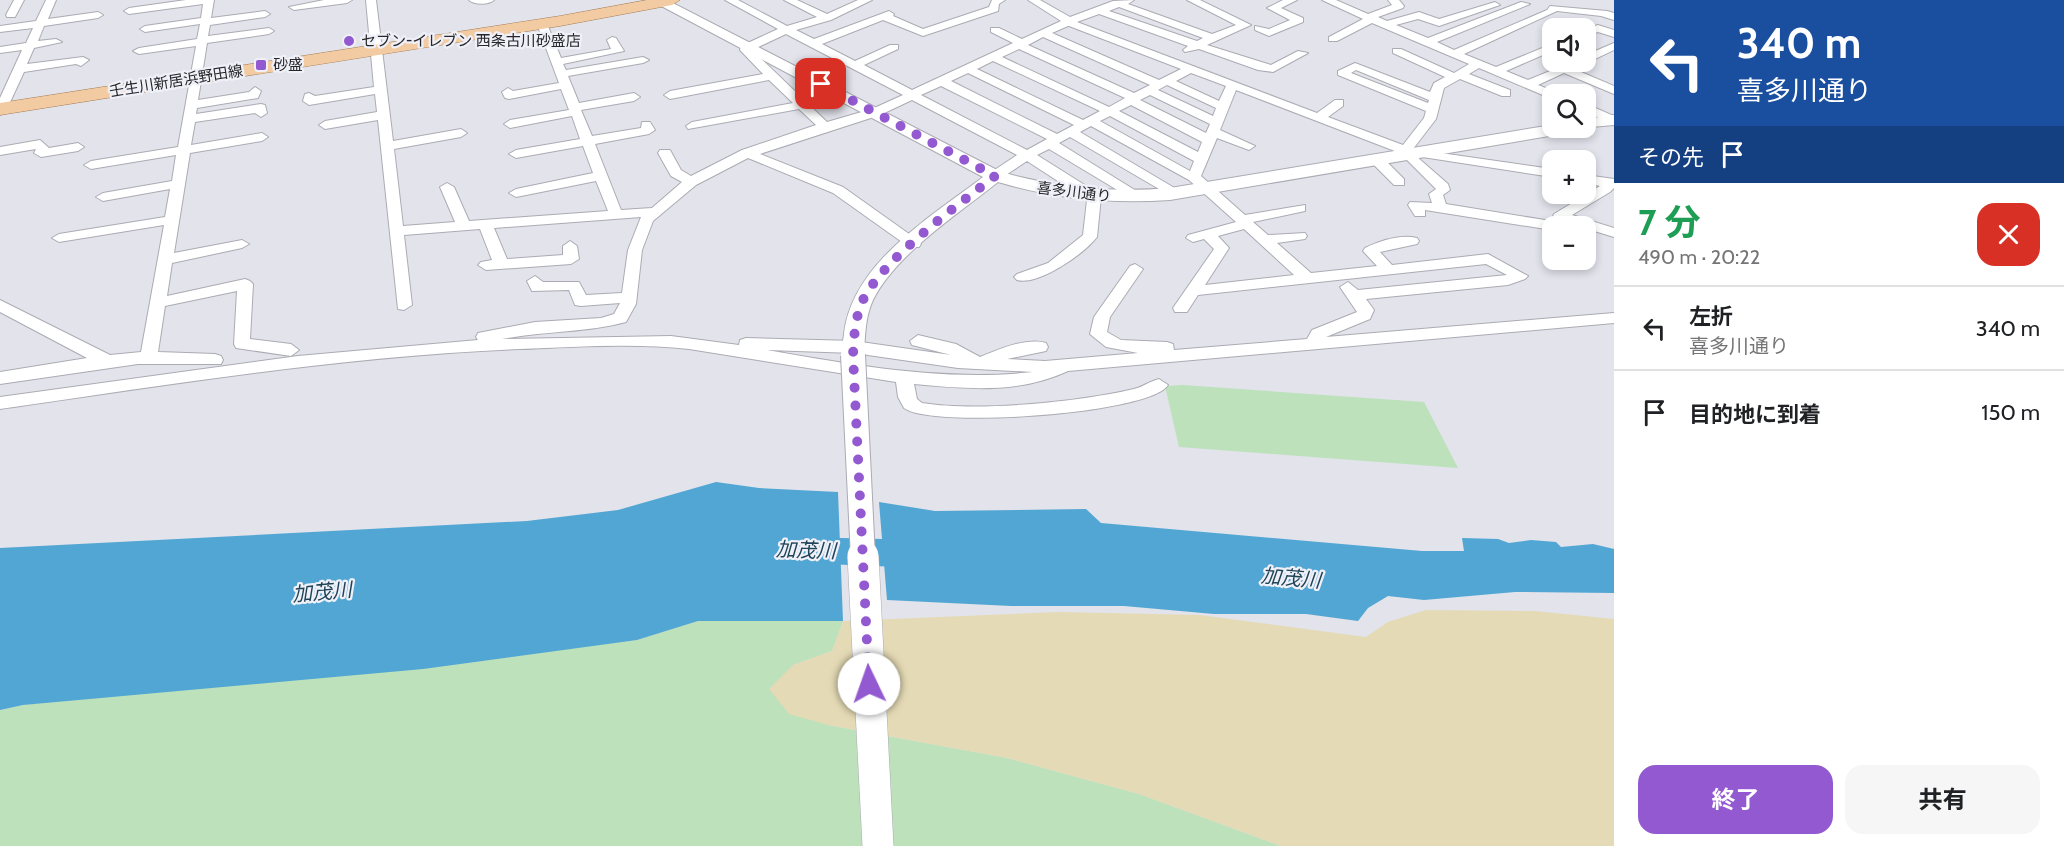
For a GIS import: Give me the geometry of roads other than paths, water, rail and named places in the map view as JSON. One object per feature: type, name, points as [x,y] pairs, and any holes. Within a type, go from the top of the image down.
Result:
[{"type":"main road","name":"壬生川新居浜野田線","points":[[0,109],[542,24],[664,1]]},
{"type":"street","points":[[5,16],[19,0]]},
{"type":"street","points":[[129,11],[209,0],[148,360]]},
{"type":"street","points":[[294,7],[347,0]]},
{"type":"street","points":[[371,0],[404,305]]},
{"type":"street","points":[[474,0],[489,0]]},
{"type":"street","points":[[730,0],[1027,155],[1092,197],[1090,237],[1053,266],[1023,278]]},
{"type":"street","points":[[789,0],[827,18]]},
{"type":"street","points":[[825,126],[749,54],[746,50],[747,46],[787,29],[827,18],[867,0]]},
{"type":"street","points":[[907,41],[923,33],[994,9],[994,3],[1000,0]]},
{"type":"street","points":[[1033,0],[1067,22],[1411,152],[1542,172]]},
{"type":"street","points":[[1170,62],[1212,38],[1246,25],[1192,0]]},
{"type":"street","points":[[1259,28],[1269,33],[1301,19],[1272,8],[1292,0]]},
{"type":"street","points":[[1327,0],[1542,91]]},
{"type":"street","points":[[1333,39],[1399,6],[1393,0]]},
{"type":"street","name":"喜多川通り","points":[[664,1],[995,176],[1024,185],[1092,197],[1139,197],[1176,193],[1199,182],[1377,159],[1542,132]]},
{"type":"street","points":[[0,391],[291,350],[394,340],[463,345],[517,330],[610,321],[624,314],[629,297],[635,250],[652,212],[691,182],[747,153],[825,126],[876,112],[970,70],[1042,33],[1122,1],[1212,38]]},
{"type":"street","points":[[808,9],[822,3]]},
{"type":"street","points":[[1426,43],[1525,4]]},
{"type":"street","points":[[5,16],[48,5]]},
{"type":"street","points":[[0,109],[48,5]]},
{"type":"street","points":[[1386,25],[1419,15],[1439,23],[1495,5]]},
{"type":"street","points":[[1453,54],[1551,12],[1554,8],[1602,13],[1614,17]]},
{"type":"street","points":[[1097,10],[1196,46],[1269,69],[1302,53]]},
{"type":"street","points":[[145,29],[265,14]]},
{"type":"street","points":[[0,29],[98,15]]},
{"type":"street","points":[[814,43],[886,15],[923,33]]},
{"type":"street","points":[[542,24],[616,214]]},
{"type":"street","points":[[982,34],[997,29],[1020,44],[1132,99],[1216,124],[1248,139]]},
{"type":"street","points":[[1596,29],[1614,34]]},
{"type":"street","points":[[139,51],[269,31]]},
{"type":"street","points":[[1042,33],[1158,85],[1216,124]]},
{"type":"street","points":[[508,92],[509,95],[618,51],[612,40]]},
{"type":"street","points":[[0,50],[56,42]]},
{"type":"street","points":[[1596,54],[1614,46]]},
{"type":"street","points":[[856,65],[894,47]]},
{"type":"street","points":[[1397,51],[1506,93]]},
{"type":"street","points":[[1495,72],[1542,51]]},
{"type":"street","points":[[995,58],[1110,111],[1201,159]]},
{"type":"street","points":[[0,71],[83,60],[81,63]]},
{"type":"street","points":[[561,73],[643,60]]},
{"type":"street","points":[[1411,152],[1430,119],[1438,86],[1476,64]]},
{"type":"street","points":[[1355,66],[1432,104],[1342,73],[1355,66]]},
{"type":"street","points":[[878,846],[854,351],[854,333],[863,301],[879,277],[1007,165],[1189,69]]},
{"type":"street","points":[[970,70],[1087,123],[1199,182],[1307,278]]},
{"type":"street","points":[[1527,85],[1557,72]]},
{"type":"street","points":[[1571,72],[1614,90]]},
{"type":"street","points":[[670,95],[772,76]]},
{"type":"street","points":[[943,82],[1053,141],[1139,197]]},
{"type":"street","points":[[1158,85],[1216,124]]},
{"type":"street","points":[[1199,182],[1201,159],[1232,85]]},
{"type":"street","points":[[309,97],[309,101],[381,89]]},
{"type":"street","points":[[191,105],[254,95],[255,91]]},
{"type":"street","points":[[510,124],[538,114],[576,110],[634,97]]},
{"type":"street","points":[[1318,118],[1339,103]]},
{"type":"street","points":[[692,126],[802,105]]},
{"type":"street","points":[[188,119],[261,108],[261,112]]},
{"type":"street","points":[[1291,124],[1305,113]]},
{"type":"street","points":[[325,125],[384,115]]},
{"type":"street","points":[[516,154],[649,130],[646,125]]},
{"type":"street","points":[[1070,132],[1176,193]]},
{"type":"street","points":[[387,146],[461,133]]},
{"type":"street","points":[[91,165],[262,137]]},
{"type":"street","points":[[0,150],[40,144],[43,147],[41,153],[78,147]]},
{"type":"street","points":[[1411,152],[1441,184],[1443,190],[1436,194],[1440,207]]},
{"type":"street","points":[[665,153],[676,173],[691,182]]},
{"type":"street","points":[[747,153],[838,190],[914,244]]},
{"type":"street","points":[[1377,159],[1399,182]]},
{"type":"street","points":[[528,173],[536,195]]},
{"type":"street","points":[[516,193],[536,195],[601,176]]},
{"type":"street","points":[[1596,181],[1612,183]]},
{"type":"street","points":[[1561,216],[1612,183]]},
{"type":"street","points":[[103,197],[177,184]]},
{"type":"street","points":[[447,187],[464,226]]},
{"type":"street","points":[[1420,213],[1415,205],[1542,224]]},
{"type":"street","points":[[1181,308],[1222,248],[1200,236],[1300,208]]},
{"type":"street","points":[[396,231],[652,212]]},
{"type":"street","points":[[59,237],[91,231],[98,234],[171,220]]},
{"type":"street","points":[[486,225],[493,264],[571,259],[570,246]]},
{"type":"street","points":[[1596,227],[1614,232]]},
{"type":"street","points":[[1264,240],[1300,236]]},
{"type":"street","points":[[1388,269],[1370,251],[1387,244],[1412,241]]},
{"type":"street","points":[[164,260],[242,244]]},
{"type":"street","points":[[1192,291],[1488,259],[1520,276],[1508,280],[1355,294]]},
{"type":"street","points":[[1136,268],[1102,317],[1098,334],[1110,343],[1169,348],[1181,356]]},
{"type":"street","points":[[1313,342],[1317,334],[1364,315],[1366,310],[1336,274]]},
{"type":"street","points":[[535,281],[537,287],[574,285],[581,301],[629,297]]},
{"type":"street","points":[[157,303],[244,284],[242,344],[291,350]]},
{"type":"street","points":[[0,305],[110,363]]},
{"type":"street","points":[[0,403],[268,364],[463,345],[567,342],[688,343],[854,351],[978,364],[1066,365],[1313,342],[1614,318]]},
{"type":"street","points":[[918,341],[937,342],[947,349],[971,357],[978,364]]},
{"type":"street","points":[[688,343],[842,370],[963,381],[1025,381],[1060,372],[1066,365]]},
{"type":"street","points":[[978,364],[1006,353],[1040,346]]},
{"type":"street","points":[[0,378],[110,363],[148,360],[215,360]]},
{"type":"street","points":[[904,376],[908,401],[913,406],[928,410],[1011,412],[1061,408],[1134,396],[1159,385]]},
{"type":"water","points":[[716,482],[759,488],[838,492],[843,621],[698,621],[637,640],[423,669],[23,705],[0,710],[0,548],[527,521],[618,510]]},
{"type":"water","points":[[879,502],[935,511],[1086,509],[1101,523],[1422,551],[1464,551],[1462,538],[1498,539],[1509,543],[1531,540],[1556,542],[1561,547],[1593,544],[1614,549],[1614,593],[1515,592],[1424,600],[1388,596],[1368,608],[1358,621],[1306,614],[1214,614],[1124,606],[1011,606],[887,600]]},
{"type":"waterway","name":"加茂川","points":[[801,550],[923,554]]},
{"type":"place","name":"セブン-イレブン 西条古川砂盛店","points":[[349,41]]},
{"type":"place","name":"砂盛","points":[[261,65]]}]
